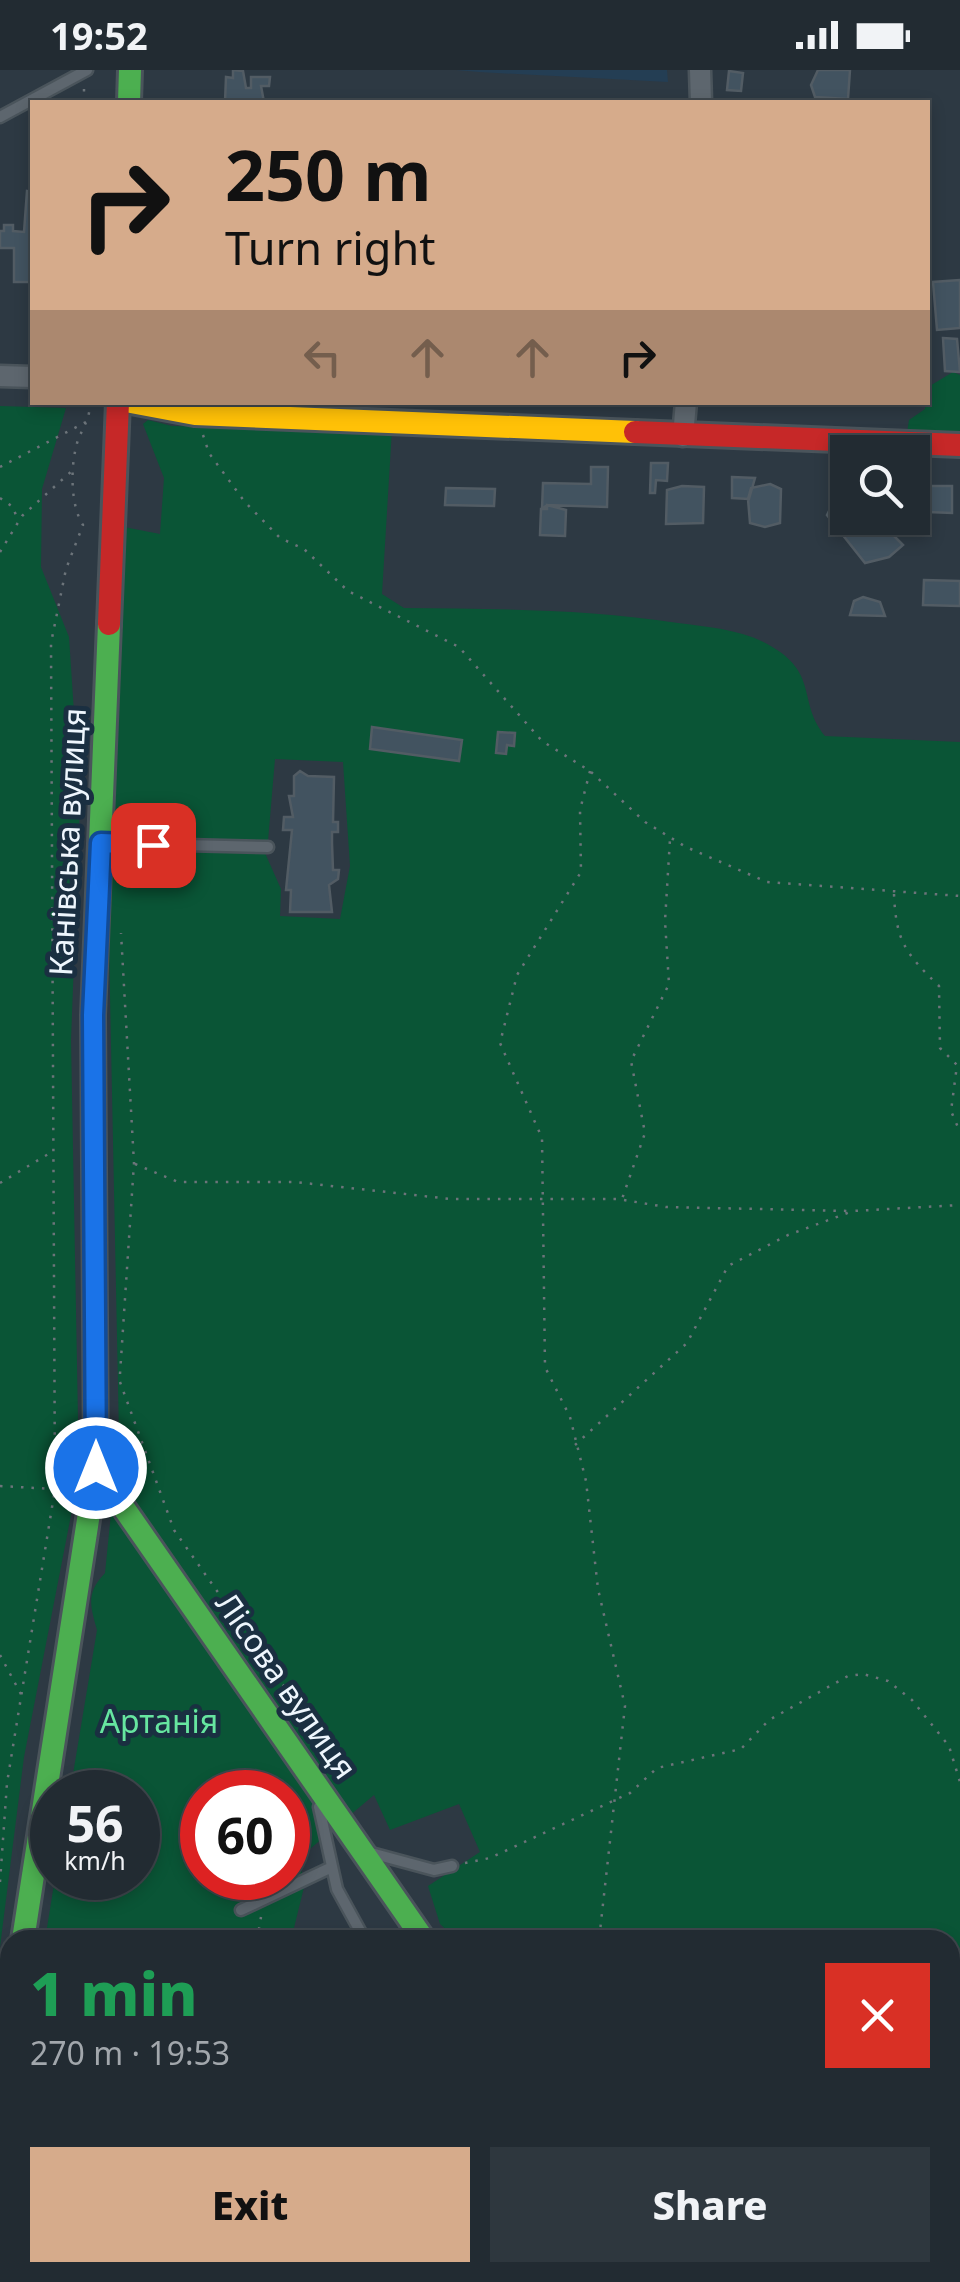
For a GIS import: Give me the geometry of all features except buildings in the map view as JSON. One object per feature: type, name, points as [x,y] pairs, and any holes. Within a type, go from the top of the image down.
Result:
[{"type":"main road","points":[[129,100],[130,70]]},
{"type":"main road","name":"Канівська вулиця","points":[[25,1930],[96,1468],[93,1015],[118,405]]},
{"type":"main road","points":[[147,405],[196,414],[960,445]]},
{"type":"main road","name":"Лісова вулиця","points":[[96,1468],[362,1851],[409,1929]]},
{"type":"street","points":[[700,70],[701,100]]},
{"type":"street","points":[[0,376],[30,377]]},
{"type":"street","points":[[683,436],[686,405]]},
{"type":"lane","points":[[31,100],[87,70]]},
{"type":"lane","points":[[0,117],[30,101]]},
{"type":"lane","points":[[101,843],[268,846]]},
{"type":"lane","points":[[315,1786],[332,1868],[345,1909],[359,1930]]},
{"type":"lane","points":[[362,1851],[434,1870],[452,1866]]},
{"type":"lane","points":[[310,1878],[332,1868]]},
{"type":"lane","points":[[241,1910],[261,1900]]},
{"type":"path","points":[[0,1882],[7,1783],[24,1698],[55,1489],[51,643],[66,569],[84,525],[73,510],[75,468],[78,442],[90,420],[90,405]]},
{"type":"path","points":[[196,414],[210,453],[244,501],[280,538],[304,549],[348,591],[459,647],[542,741],[590,771],[645,822],[767,882],[960,896]]},
{"type":"path","points":[[0,467],[90,420]]},
{"type":"path","points":[[0,552],[18,522],[75,468]]},
{"type":"path","points":[[0,498],[12,507],[18,522]]},
{"type":"path","points":[[590,771],[580,810],[581,872],[516,975],[500,1042],[542,1138],[545,1367],[570,1417],[574,1446],[586,1481],[598,1589],[625,1706],[599,1930]]},
{"type":"path","points":[[622,1199],[645,1133],[631,1062],[669,984],[664,921],[670,837]]},
{"type":"path","points":[[894,894],[895,932],[910,958],[938,986],[940,1048],[957,1065],[951,1111],[960,1132]]},
{"type":"path","points":[[120,922],[134,1164],[120,1381],[174,1530],[327,1748],[315,1786]]},
{"type":"path","points":[[0,1183],[51,1152]]},
{"type":"path","points":[[134,1164],[178,1182],[295,1182],[451,1198],[622,1199],[666,1208],[853,1212]]},
{"type":"path","points":[[574,1446],[687,1343],[728,1266],[788,1234],[853,1212],[879,1206],[960,1206]]},
{"type":"path","points":[[0,1486],[55,1489]]},
{"type":"path","points":[[0,1655],[24,1698]]},
{"type":"path","points":[[452,1866],[490,1858],[616,1800],[657,1768],[742,1749],[769,1720],[848,1676],[863,1674],[888,1681],[912,1700],[949,1746],[960,1782]]},
{"type":"path","points":[[258,1930],[261,1900]]},
{"type":"shaded area","points":[[456,70],[667,70],[668,82],[479,72]]},
{"type":"green space","points":[[953,372],[960,375],[960,437],[907,433],[909,420],[930,405],[930,386]]},
{"type":"green space","name":"Артанія","points":[[0,406],[66,408],[42,489],[41,567],[69,637],[80,803],[71,1040],[79,1474],[24,1757],[0,1930]]},
{"type":"green space","points":[[148,420],[172,426],[392,429],[382,594],[404,608],[609,615],[740,633],[774,648],[797,668],[825,736],[960,742],[960,1930],[446,1930],[440,1924],[428,1886],[480,1852],[459,1804],[390,1830],[374,1795],[310,1849],[310,1770],[180,1770],[180,1900],[301,1900],[293,1930],[47,1930],[51,1900],[160,1900],[160,1770],[74,1770],[97,1630],[91,1600],[105,1573],[119,1434],[107,849],[265,853],[281,889],[280,916],[340,919],[350,866],[343,762],[275,759],[268,841],[108,839],[124,527],[160,534],[164,478],[143,424]]},
{"type":"traffic: fast","points":[[129,100],[130,70]]},
{"type":"traffic: fast","points":[[25,1930],[96,1468],[93,1015],[109,624]]},
{"type":"traffic: fast","points":[[96,1468],[417,1930]]},
{"type":"traffic: slow","points":[[147,405],[195,414],[635,432]]},
{"type":"traffic: jam","points":[[109,624],[118,405]]},
{"type":"traffic: jam","points":[[635,432],[960,445]]},
{"type":"route","points":[[96,1468],[93,1015],[101,843],[153,845]]}]
